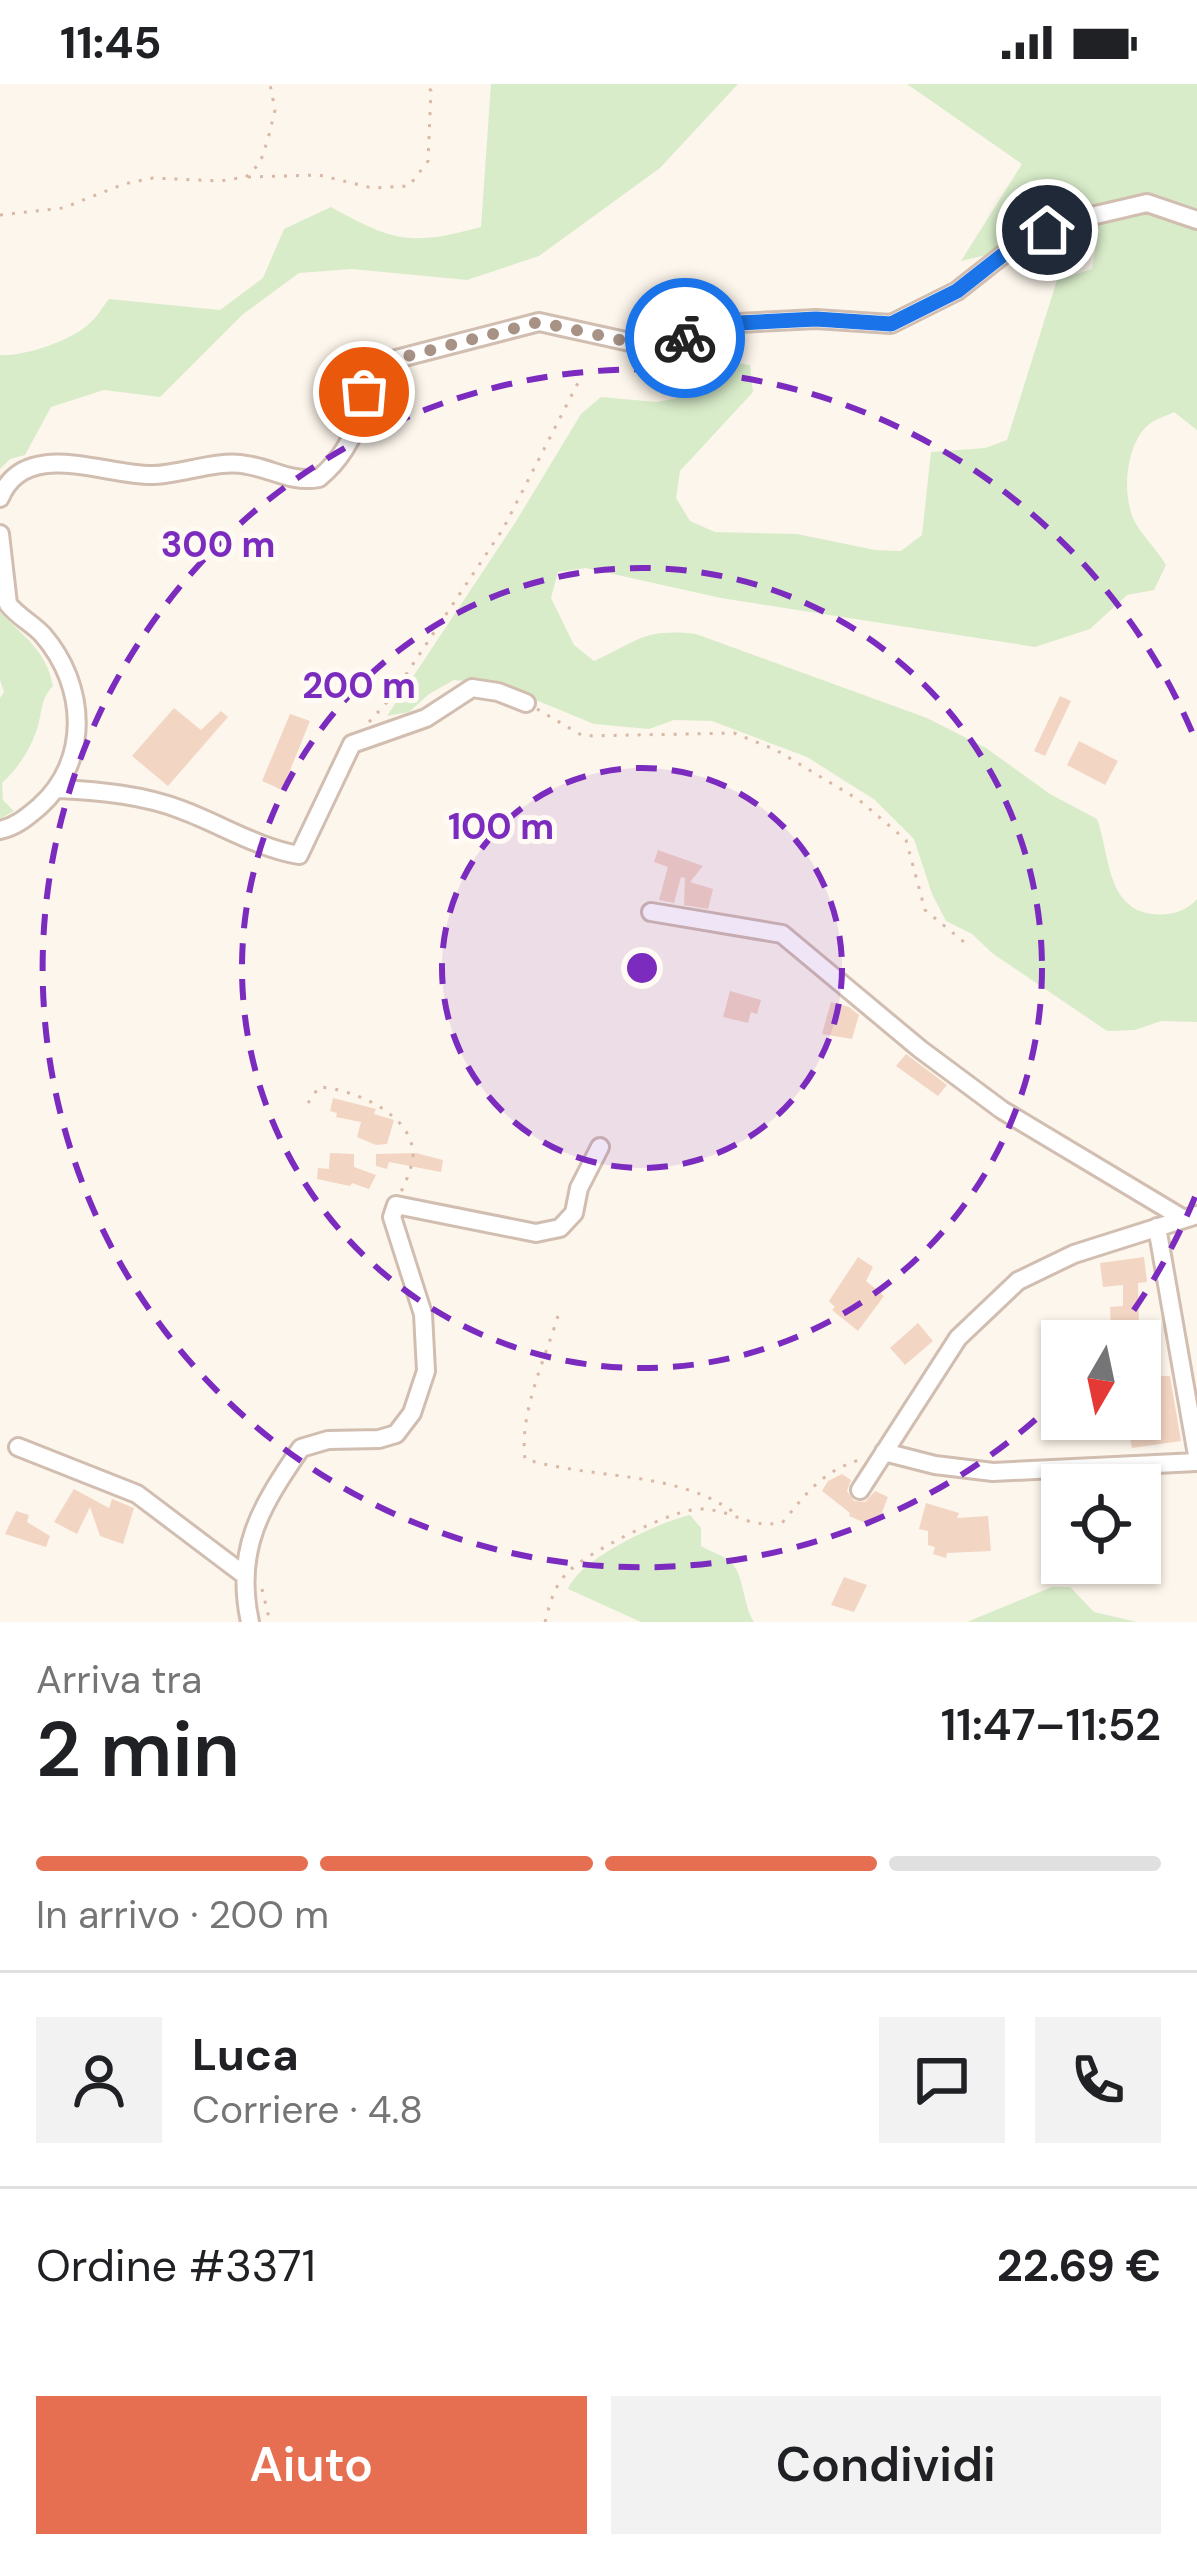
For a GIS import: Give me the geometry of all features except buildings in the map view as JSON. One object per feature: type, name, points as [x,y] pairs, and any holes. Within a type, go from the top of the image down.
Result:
[{"type":"street","points":[[0,498],[13,477],[36,467],[69,463],[146,476],[244,464],[286,478],[319,478],[342,455],[377,364],[539,322],[648,346],[738,323],[816,319],[891,324],[957,291],[1023,239],[1070,221],[1147,203],[1197,220]]},
{"type":"street","points":[[0,534],[8,604],[43,635],[66,676],[78,706],[79,737],[59,789],[22,822],[0,830]]},
{"type":"street","points":[[59,789],[94,790],[161,803],[275,851],[299,855],[352,744],[426,718],[472,688],[526,703]]},
{"type":"street","points":[[651,912],[782,934],[1002,1110],[1191,1217]]},
{"type":"street","points":[[250,1622],[243,1574],[257,1521],[301,1448],[396,1434],[412,1413],[426,1371],[423,1314],[392,1217],[396,1205],[536,1233],[560,1228],[574,1213],[579,1188],[600,1147]]},
{"type":"street","points":[[860,1490],[958,1338],[1018,1281],[1074,1254],[1191,1217]]},
{"type":"street","points":[[884,1452],[993,1472],[1197,1459],[1157,1227]]},
{"type":"street","points":[[19,1447],[137,1493],[243,1574]]},
{"type":"path","points":[[246,177],[260,163],[268,139],[275,110],[270,84]]},
{"type":"path","points":[[0,215],[64,208],[153,178],[220,181],[319,175],[372,188],[410,186],[428,161],[428,84]]},
{"type":"path","points":[[352,744],[388,700],[502,529],[581,376]]},
{"type":"path","points":[[526,703],[583,736],[734,733],[776,750],[859,800],[906,840],[926,910],[964,942]]},
{"type":"path","points":[[308,1103],[320,1087],[372,1101],[409,1137],[411,1167],[396,1205]]},
{"type":"path","points":[[558,1316],[531,1404],[525,1459],[685,1489],[719,1501],[747,1522]]},
{"type":"path","points":[[545,1622],[554,1592],[571,1568],[647,1525],[691,1509],[738,1516],[757,1527],[782,1523],[818,1480],[836,1468],[884,1452]]},
{"type":"green space","points":[[491,84],[738,84],[660,168],[539,256],[467,280],[352,269],[299,273],[242,315],[160,397],[104,390],[51,407],[25,455],[10,459],[0,469],[0,355],[34,350],[73,335],[94,320],[109,299],[220,310],[263,278],[284,229],[331,207],[371,228],[403,237],[437,237],[481,227]]},
{"type":"green space","points":[[907,84],[1197,84],[1197,430],[1174,412],[1154,421],[1135,444],[1128,469],[1133,518],[1166,565],[1154,590],[1127,595],[1090,629],[1035,647],[721,598],[586,568],[558,572],[551,598],[574,645],[594,661],[652,635],[696,634],[927,718],[986,748],[1050,794],[1097,819],[1112,877],[1126,902],[1137,910],[1165,914],[1197,899],[1197,1022],[1161,1021],[1135,1030],[1107,1031],[992,953],[972,934],[946,921],[914,839],[875,800],[807,757],[712,721],[674,720],[649,729],[594,724],[497,684],[454,680],[409,712],[387,716],[581,414],[601,397],[657,402],[683,397],[723,361],[750,365],[753,392],[680,471],[676,498],[690,521],[715,532],[797,534],[875,550],[901,551],[922,535],[931,452],[985,448],[1007,440],[1057,280],[1092,269],[1099,229],[961,261],[1022,164]]},
{"type":"green space","points":[[0,612],[39,653],[53,686],[43,702],[30,747],[2,783],[3,800],[14,811],[0,819],[0,698],[4,692]]},
{"type":"green space","points":[[690,1515],[701,1528],[701,1546],[733,1564],[754,1622],[641,1622],[568,1589],[603,1554]]},
{"type":"green space","points":[[1052,1587],[1070,1587],[1094,1612],[1137,1622],[967,1622]]},
{"type":"way so far","points":[[364,392],[377,364],[539,322],[648,346],[685,338]]},
{"type":"route","points":[[685,338],[738,323],[816,319],[891,324],[957,291],[1023,239],[1047,230]]}]
